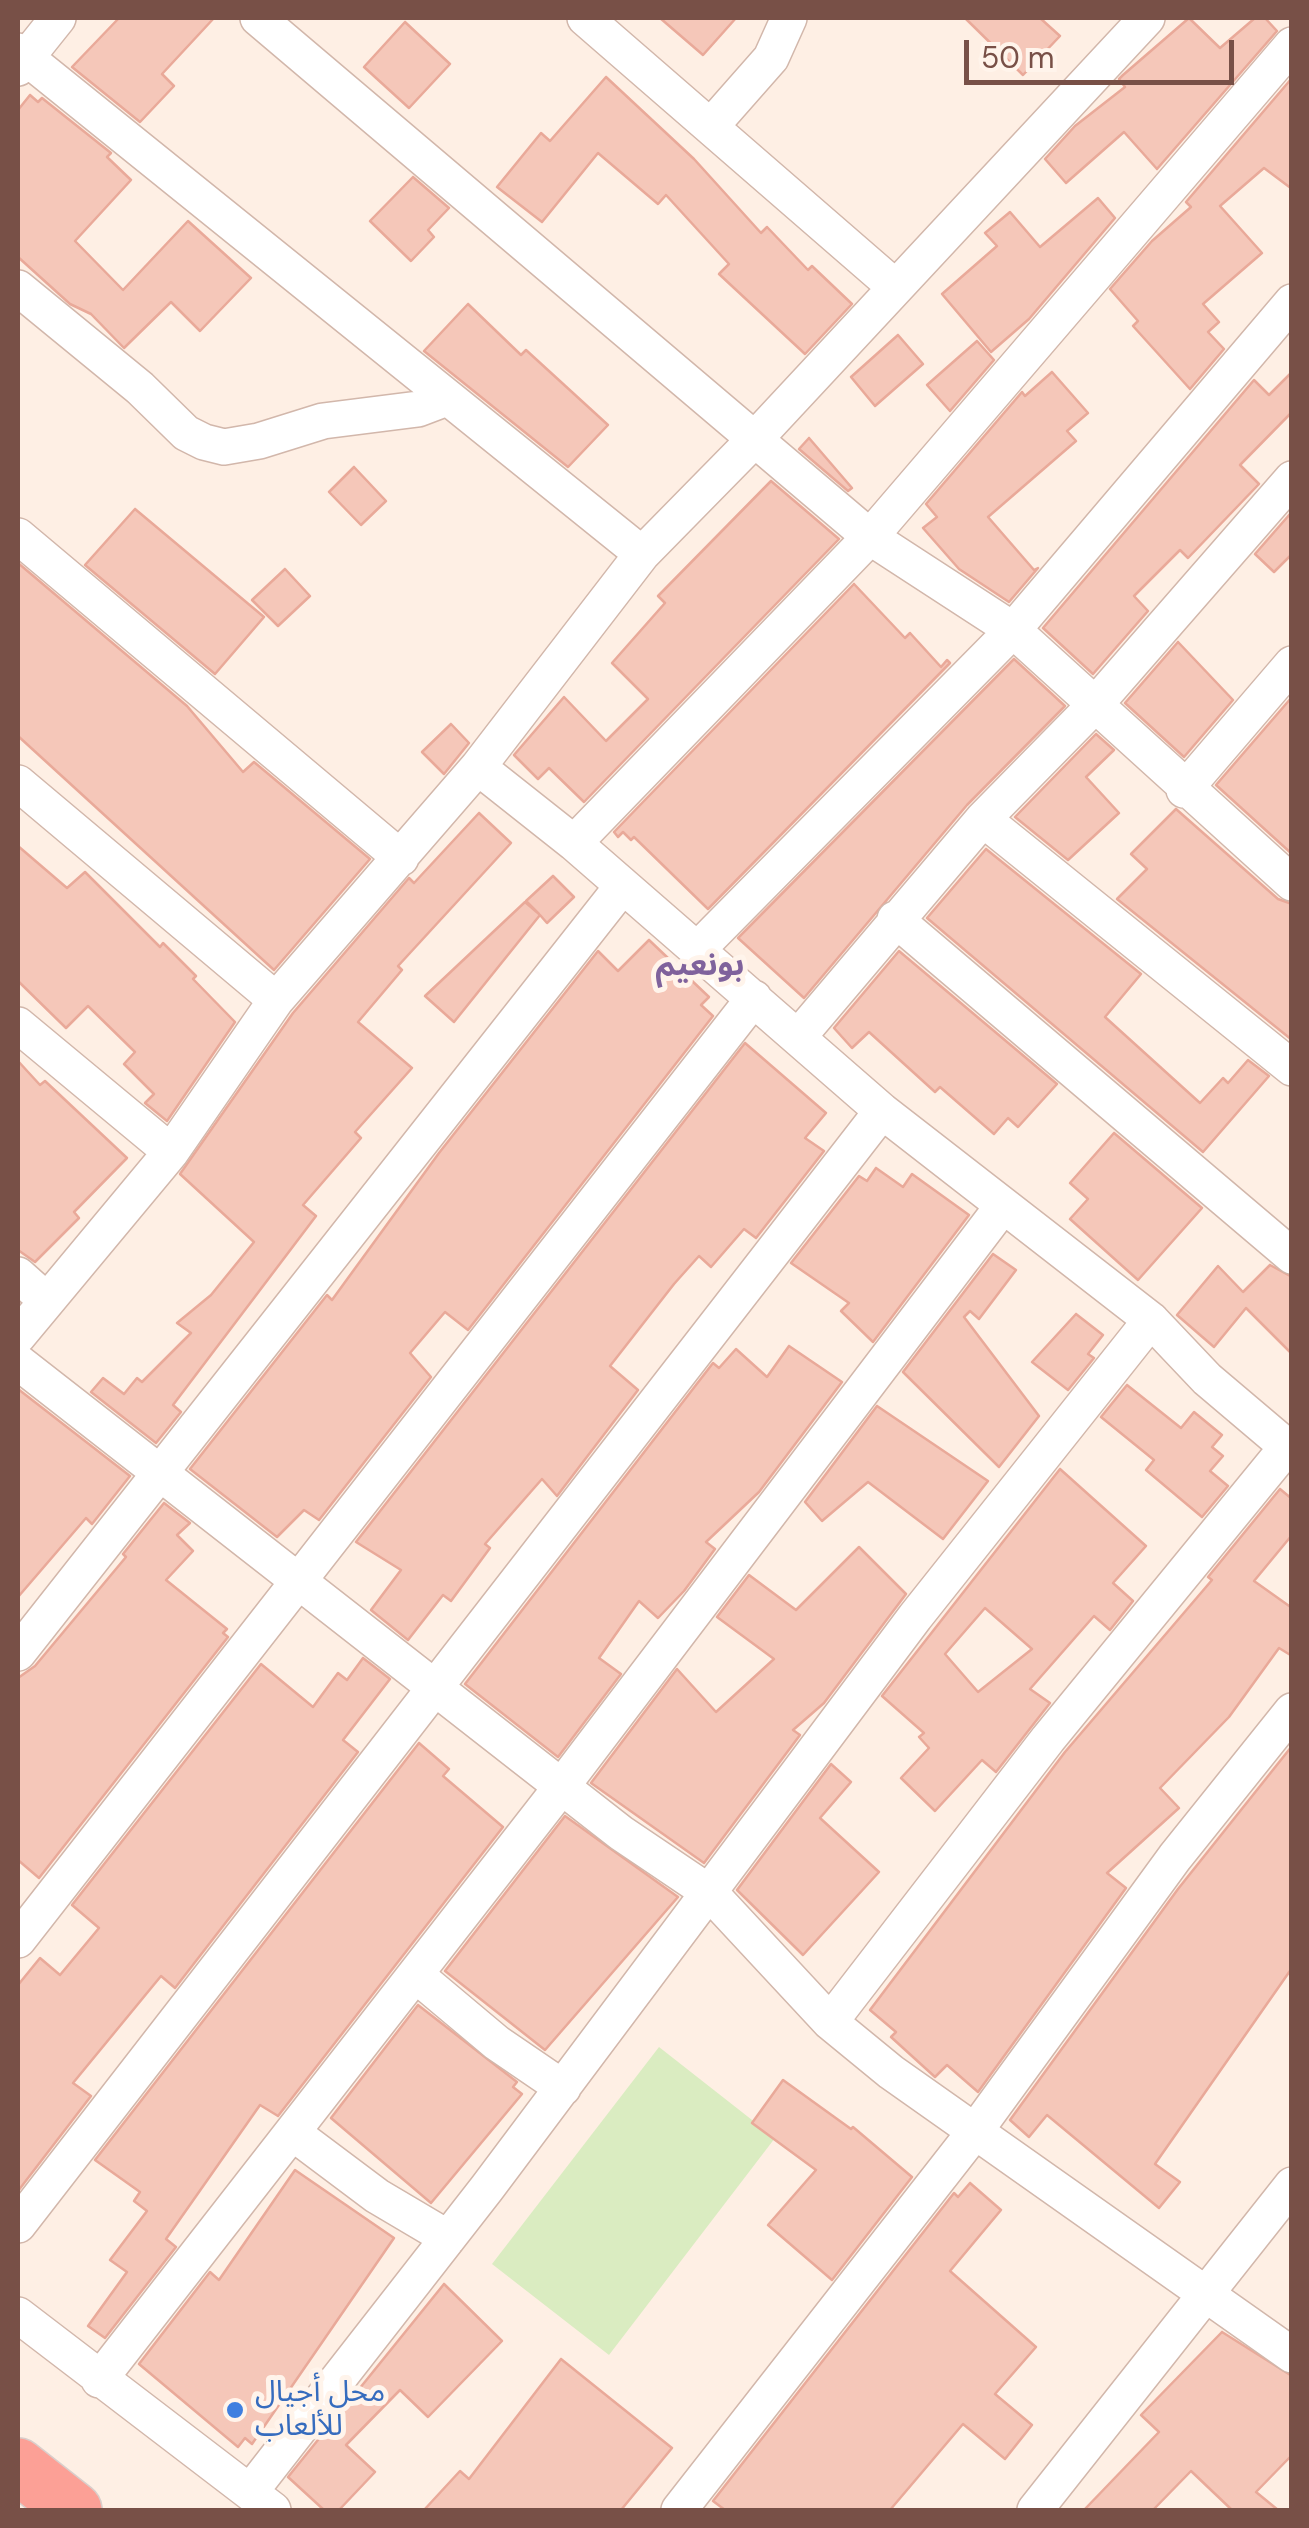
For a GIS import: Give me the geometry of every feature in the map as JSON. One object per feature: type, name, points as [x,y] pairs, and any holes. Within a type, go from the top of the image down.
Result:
[{"type":"highway","points":[[18,2466],[74,2510]]},
{"type":"street","points":[[58,18],[20,59],[642,554]]},
{"type":"street","points":[[258,18],[870,537],[1013,630],[1184,790],[1292,883]]},
{"type":"street","points":[[585,18],[894,287]]},
{"type":"street","points":[[712,125],[771,58],[789,18]]},
{"type":"street","points":[[18,1336],[171,1152],[276,1000],[478,768],[642,554],[754,441],[1147,18]]},
{"type":"street","points":[[574,844],[870,537],[1292,46]]},
{"type":"street","points":[[18,288],[140,388],[186,433],[204,442],[224,447],[259,441],[323,422],[418,409],[447,398]]},
{"type":"street","points":[[698,950],[1013,630],[1292,302]]},
{"type":"street","points":[[799,1036],[982,819],[1093,707],[1292,480]]},
{"type":"street","points":[[18,536],[401,858]]},
{"type":"street","points":[[1184,790],[1292,664]]},
{"type":"street","points":[[478,768],[574,844],[882,1111],[1151,1320],[1207,1379],[1289,1449],[1048,1739],[830,2022]]},
{"type":"street","points":[[18,783],[276,1000]]},
{"type":"street","points":[[982,819],[1292,1068]]},
{"type":"street","points":[[18,1652],[621,888]]},
{"type":"street","points":[[895,919],[1292,1256]]},
{"type":"street","points":[[18,1940],[754,998]]},
{"type":"street","points":[[18,1025],[171,1152]]},
{"type":"street","points":[[18,2226],[882,1111]]},
{"type":"street","points":[[99,2380],[562,1786],[1002,1207]]},
{"type":"street","points":[[18,1276],[47,1301]]},
{"type":"street","points":[[18,2315],[262,2501],[448,2238],[915,1617],[1151,1320]]},
{"type":"street","points":[[18,1362],[562,1786],[710,1893],[830,2022],[973,2134],[1208,2292],[1292,2355]]},
{"type":"street","points":[[679,2510],[973,2134],[1175,1857],[1292,1711]]},
{"type":"street","points":[[416,1974],[497,2043],[563,2088]]},
{"type":"street","points":[[293,2133],[376,2196],[448,2238]]},
{"type":"street","points":[[1035,2510],[1292,2185]]},
{"type":"green space","points":[[659,2047],[775,2138],[609,2355],[492,2264]]},
{"type":"building","points":[[119,18],[214,18],[162,74],[174,86],[140,122],[72,67]]},
{"type":"building","points":[[660,18],[736,18],[703,55]]},
{"type":"building","points":[[965,18],[1040,18],[1060,36],[1023,75]]},
{"type":"building","points":[[1189,18],[1220,48],[1255,18],[1265,18],[1277,31],[1157,169],[1124,132],[1066,183],[1045,159],[1075,126],[1125,87],[1119,79],[1123,75]]},
{"type":"building","points":[[405,22],[450,64],[409,108],[364,67]]},
{"type":"building","points":[[606,77],[694,159],[761,233],[767,227],[808,270],[812,266],[852,304],[805,354],[719,274],[729,264],[666,195],[658,204],[598,153],[542,222],[497,187],[541,133],[550,141]]},
{"type":"building","points":[[1292,78],[1292,189],[1264,168],[1220,206],[1262,253],[1203,304],[1219,322],[1208,332],[1224,349],[1190,389],[1133,326],[1138,321],[1110,289],[1152,241],[1191,207],[1186,202]]},
{"type":"building","points":[[30,95],[38,102],[42,98],[111,153],[107,157],[131,180],[75,241],[123,290],[188,221],[251,278],[200,331],[171,302],[124,348],[91,314],[70,304],[18,257],[18,110]]},
{"type":"building","points":[[413,177],[449,208],[428,230],[434,237],[411,261],[370,221]]},
{"type":"building","points":[[1098,198],[1115,218],[1029,319],[991,352],[942,294],[997,246],[985,233],[1010,212],[1040,247]]},
{"type":"building","points":[[468,304],[521,355],[526,350],[608,425],[568,467],[424,351]]},
{"type":"building","points":[[898,335],[923,364],[875,406],[851,377]]},
{"type":"building","points":[[977,341],[994,360],[950,411],[927,385]]},
{"type":"building","points":[[1052,372],[1088,413],[1067,431],[1076,441],[988,517],[1034,570],[1038,568],[1009,602],[959,569],[923,528],[937,517],[926,504],[1022,392],[1025,396]]},
{"type":"building","points":[[1292,372],[1292,412],[1240,465],[1259,484],[1188,558],[1180,550],[1134,596],[1148,611],[1093,674],[1043,628],[1254,380],[1269,395]]},
{"type":"building","points":[[809,438],[852,488],[848,491],[799,449]]},
{"type":"building","points":[[354,467],[386,501],[361,525],[329,492]]},
{"type":"building","points":[[771,481],[839,539],[584,802],[549,768],[538,779],[514,755],[564,697],[606,741],[648,699],[612,663],[665,603],[658,596]]},
{"type":"building","points":[[135,509],[264,617],[215,674],[85,565]]},
{"type":"building","points":[[1290,514],[1292,554],[1274,572],[1255,554]]},
{"type":"building","points":[[18,563],[187,706],[243,772],[254,762],[370,859],[274,970],[18,736]]},
{"type":"building","points":[[285,569],[310,596],[278,626],[252,600]]},
{"type":"building","points":[[854,584],[905,638],[910,633],[941,667],[947,660],[950,663],[708,909],[634,837],[631,840],[623,832],[618,837],[614,832]]},
{"type":"building","points":[[1178,642],[1233,700],[1184,757],[1125,703]]},
{"type":"building","points":[[1014,659],[1065,706],[967,805],[804,998],[738,938]]},
{"type":"building","points":[[1292,697],[1292,854],[1216,785]]},
{"type":"building","points":[[451,724],[469,743],[444,774],[422,752]]},
{"type":"building","points":[[1096,734],[1114,750],[1086,777],[1119,813],[1068,860],[1015,817]]},
{"type":"building","points":[[1176,809],[1278,899],[1292,904],[1292,1040],[1117,899],[1147,869],[1131,854]]},
{"type":"building","points":[[479,813],[511,843],[398,966],[402,970],[358,1022],[412,1068],[355,1132],[361,1138],[303,1205],[316,1216],[173,1405],[181,1412],[156,1443],[91,1392],[103,1378],[124,1394],[137,1378],[142,1382],[191,1333],[177,1323],[211,1295],[254,1242],[180,1174],[293,1013],[409,878],[414,883]]},
{"type":"building","points":[[18,846],[67,888],[85,872],[160,947],[163,943],[196,976],[193,979],[235,1022],[167,1121],[145,1103],[154,1094],[124,1064],[135,1052],[88,1006],[66,1028],[18,981]]},
{"type":"building","points":[[986,849],[1141,974],[1105,1017],[1200,1103],[1223,1078],[1228,1083],[1248,1060],[1269,1076],[1203,1152],[927,918]]},
{"type":"building","points":[[553,876],[574,897],[547,923],[540,915],[454,1022],[425,996],[525,902],[539,914],[526,901]]},
{"type":"building","points":[[649,940],[709,997],[701,1005],[713,1016],[468,1330],[445,1312],[410,1353],[431,1377],[319,1520],[304,1510],[277,1537],[190,1469],[327,1295],[332,1300],[439,1153],[598,951],[618,971]]},
{"type":"building","points":[[899,951],[1057,1084],[1018,1127],[1008,1118],[994,1134],[940,1087],[935,1092],[869,1032],[852,1048],[834,1028]]},
{"type":"building","points":[[745,1043],[826,1113],[805,1138],[824,1151],[756,1238],[744,1229],[711,1267],[699,1256],[674,1284],[610,1366],[638,1390],[557,1496],[542,1479],[485,1544],[490,1548],[451,1601],[443,1595],[408,1640],[371,1610],[401,1570],[356,1542]]},
{"type":"building","points":[[18,1061],[40,1085],[45,1081],[127,1158],[74,1212],[79,1218],[35,1262],[18,1250]]},
{"type":"building","points":[[1114,1133],[1202,1208],[1138,1280],[1070,1219],[1088,1199],[1070,1183]]},
{"type":"building","points":[[876,1168],[903,1187],[912,1174],[969,1215],[873,1342],[841,1311],[849,1303],[791,1263],[859,1176],[867,1181]]},
{"type":"building","points":[[993,1254],[1016,1270],[979,1319],[970,1311],[964,1317],[1039,1416],[999,1467],[903,1372]]},
{"type":"building","points":[[1270,1265],[1292,1277],[1292,1354],[1246,1308],[1214,1347],[1177,1315],[1218,1266],[1243,1292]]},
{"type":"building","points":[[1076,1314],[1103,1335],[1088,1354],[1094,1358],[1068,1390],[1032,1362]]},
{"type":"building","points":[[789,1346],[842,1382],[759,1492],[706,1542],[715,1549],[684,1591],[658,1618],[639,1601],[599,1658],[621,1674],[558,1757],[465,1684],[713,1363],[719,1368],[736,1349],[767,1377]]},
{"type":"building","points":[[1127,1385],[1181,1428],[1194,1412],[1222,1435],[1212,1447],[1223,1456],[1210,1471],[1228,1486],[1202,1517],[1146,1470],[1154,1460],[1101,1417]]},
{"type":"building","points":[[18,1389],[130,1476],[92,1524],[86,1518],[18,1597]]},
{"type":"building","points":[[877,1406],[988,1481],[943,1539],[868,1482],[822,1521],[805,1502]]},
{"type":"building","points":[[1060,1469],[1146,1546],[1113,1583],[1133,1601],[1110,1630],[1094,1616],[1030,1689],[1050,1703],[996,1772],[982,1760],[935,1811],[901,1778],[929,1748],[919,1737],[924,1733],[882,1696]],"holes":[[[985,1608],[1032,1649],[978,1692],[945,1654]]]},
{"type":"building","points":[[1280,1489],[1292,1499],[1292,1535],[1254,1581],[1292,1608],[1292,1656],[1279,1648],[1229,1717],[1160,1788],[1179,1808],[1107,1873],[1126,1888],[978,2092],[947,2065],[935,2077],[891,2037],[896,2032],[870,2010],[1065,1752],[1212,1580],[1208,1577]]},
{"type":"building","points":[[164,1503],[190,1523],[177,1535],[193,1551],[166,1580],[227,1629],[223,1633],[228,1637],[39,1878],[18,1860],[18,1678],[35,1666],[126,1557],[123,1554]]},
{"type":"building","points":[[859,1547],[906,1594],[824,1703],[793,1730],[800,1735],[704,1863],[591,1783],[677,1669],[716,1712],[774,1659],[717,1617],[749,1575],[796,1610]]},
{"type":"building","points":[[363,1658],[390,1679],[343,1740],[358,1752],[175,1988],[161,1976],[73,2083],[91,2096],[18,2191],[18,1985],[40,1958],[60,1975],[99,1928],[72,1905],[261,1664],[313,1707],[338,1673],[347,1680]]},
{"type":"building","points":[[419,1743],[449,1769],[443,1776],[503,1827],[278,2116],[260,2105],[166,2239],[176,2247],[105,2338],[88,2326],[127,2272],[110,2260],[147,2211],[134,2201],[140,2192],[95,2160]]},
{"type":"building","points":[[1292,1746],[1292,1968],[1155,2164],[1180,2182],[1159,2208],[1047,2115],[1029,2137],[1010,2120],[1178,1889]]},
{"type":"building","points":[[831,1764],[851,1782],[820,1818],[879,1872],[803,1955],[737,1890]]},
{"type":"building","points":[[565,1816],[678,1897],[545,2050],[445,1971]]},
{"type":"building","points":[[418,2005],[517,2082],[513,2087],[522,2094],[431,2203],[331,2118]]},
{"type":"building","points":[[783,2080],[853,2127],[912,2177],[832,2280],[768,2225],[816,2170],[752,2123]]},
{"type":"building","points":[[295,2170],[394,2238],[252,2444],[245,2438],[238,2447],[139,2364],[210,2272],[219,2280]]},
{"type":"building","points":[[970,2183],[1001,2210],[950,2271],[1036,2347],[995,2394],[1032,2425],[1005,2459],[963,2424],[890,2510],[725,2510],[713,2501],[954,2193],[958,2197]]},
{"type":"building","points":[[444,2284],[502,2341],[428,2417],[400,2390],[346,2445],[375,2472],[339,2510],[324,2510],[288,2477]]},
{"type":"building","points":[[1222,2332],[1292,2376],[1292,2455],[1256,2492],[1278,2510],[1232,2510],[1191,2471],[1153,2510],[1084,2510],[1159,2432],[1141,2415]]},
{"type":"building","points":[[561,2359],[672,2448],[621,2510],[424,2510],[460,2471],[469,2479]]},
{"type":"place","name":"محل أجيال للألعاب","points":[[235,2410]]},
{"type":"district","name":"بونعيم","points":[[700,967]]}]
